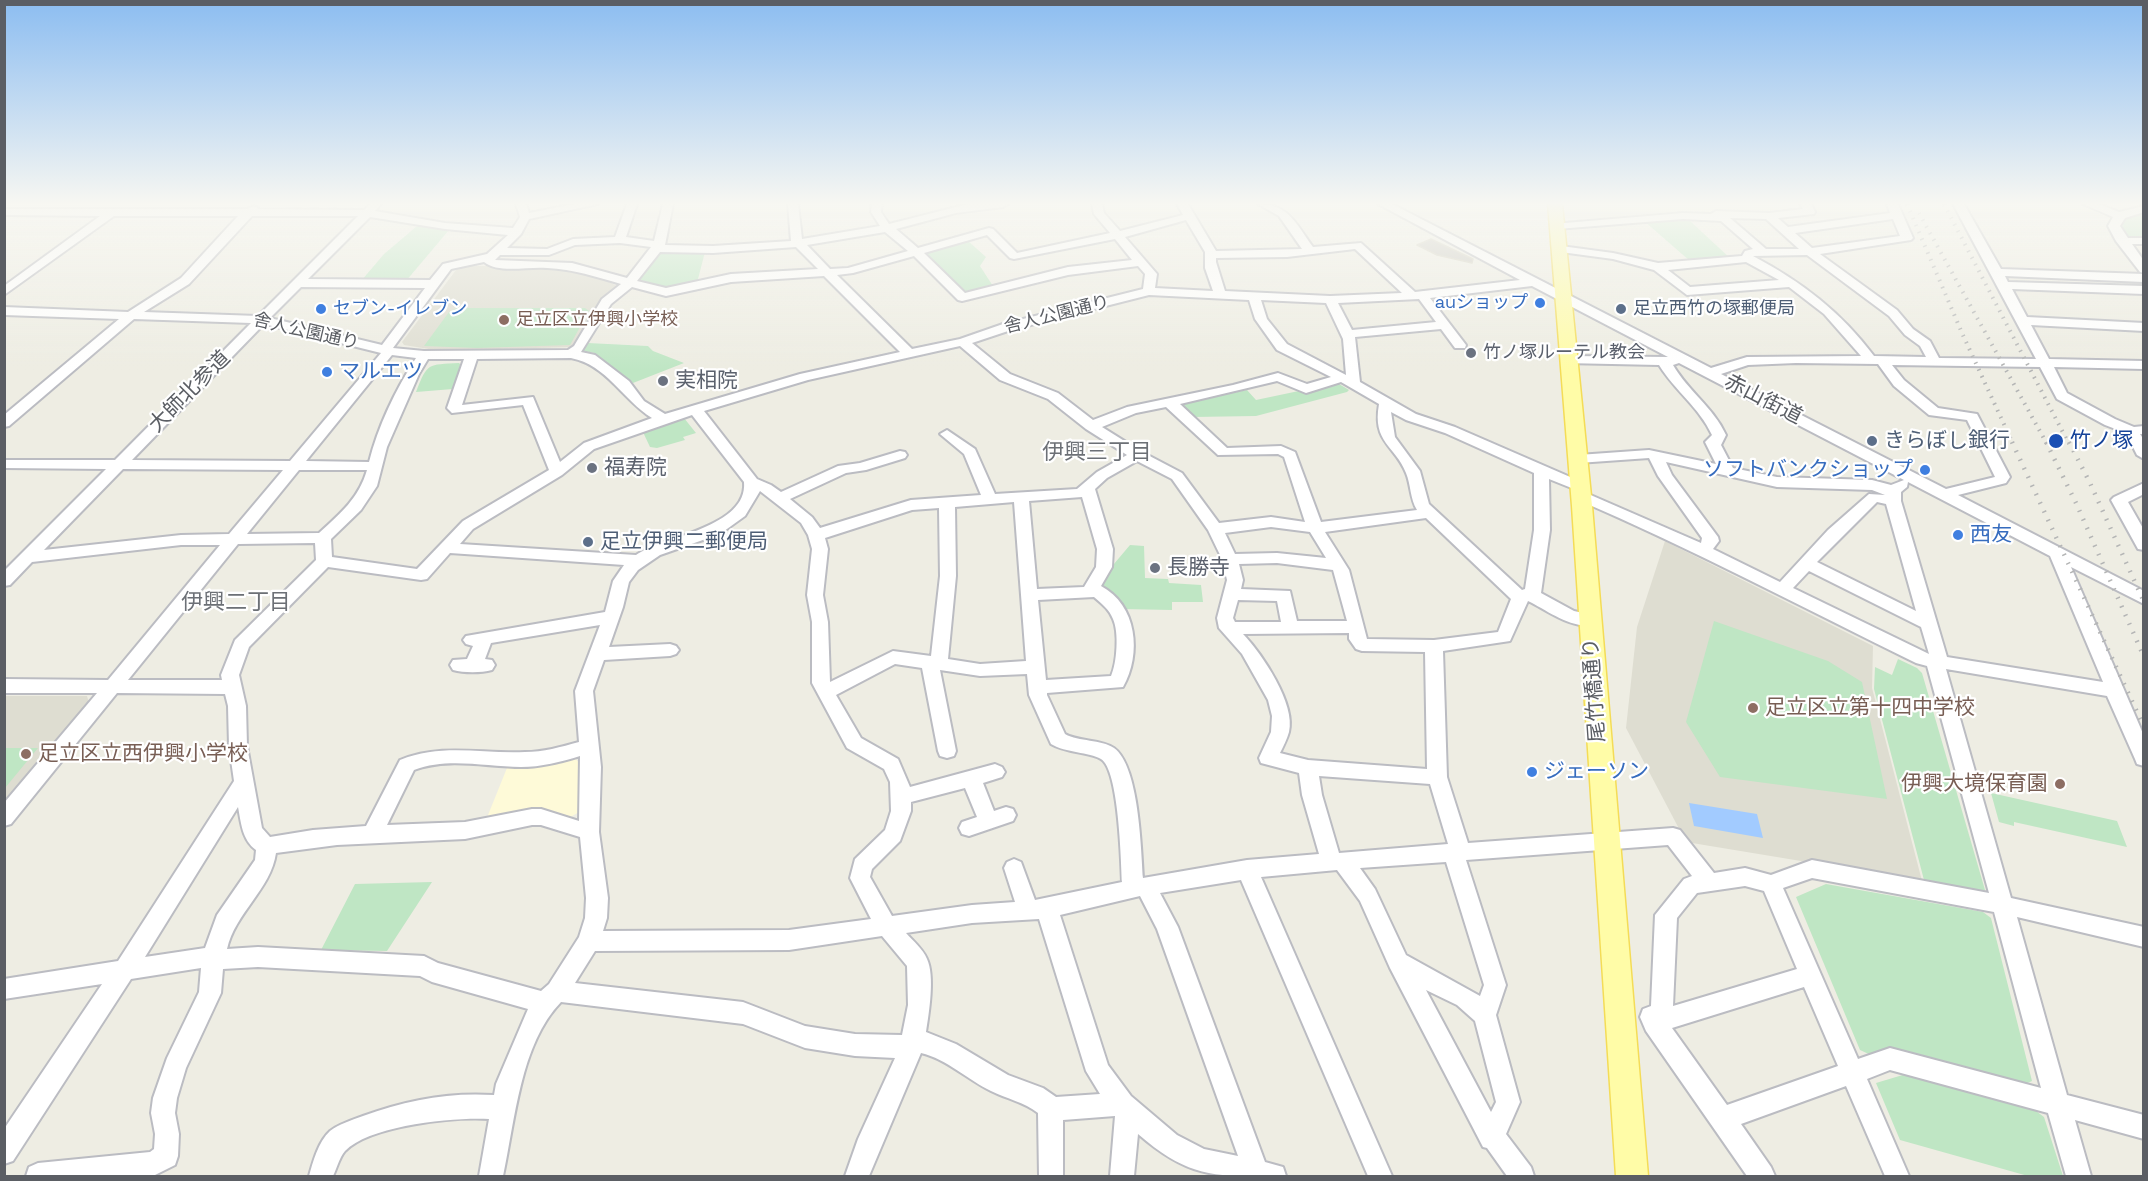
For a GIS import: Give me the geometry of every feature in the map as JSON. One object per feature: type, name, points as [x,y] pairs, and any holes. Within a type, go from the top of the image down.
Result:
[{"type":"main road","name":"尾竹橋通り","points":[[1561,259],[1632,1176]]},
{"type":"street","points":[[4,292],[48,259]]},
{"type":"street","points":[[4,423],[131,315],[185,281],[206,259]]},
{"type":"street","name":"大師北参道","points":[[4,581],[322,259]]},
{"type":"street","points":[[4,819],[387,351],[451,264],[473,259]]},
{"type":"street","points":[[492,259],[493,264],[541,264],[596,272],[666,292],[731,278],[849,271],[888,259]]},
{"type":"street","points":[[541,264],[544,259]]},
{"type":"street","points":[[571,354],[579,348],[606,302],[629,283],[648,259]]},
{"type":"street","points":[[815,259],[908,353]]},
{"type":"street","points":[[923,259],[962,297],[1068,271],[1079,259]]},
{"type":"street","points":[[1113,259],[1142,262]]},
{"type":"street","points":[[1139,259],[1151,274],[1149,291]]},
{"type":"street","points":[[1209,259],[1220,294]]},
{"type":"street","points":[[1374,259],[1417,296],[1445,325],[1460,345]]},
{"type":"street","name":"赤山街道","points":[[1489,259],[2144,598]]},
{"type":"street","points":[[1626,259],[1658,267],[1737,259]]},
{"type":"street","points":[[1750,259],[1793,283],[1832,314],[1876,361],[1934,412],[1972,417],[2003,477],[2001,480],[1988,484],[1945,494]]},
{"type":"street","points":[[1820,259],[1893,313],[1909,332],[1925,344],[1934,361]]},
{"type":"street","points":[[1989,259],[2062,396],[2066,400],[2138,431],[2134,439],[2144,455]]},
{"type":"street","points":[[1658,267],[1687,291],[1793,283]]},
{"type":"street","points":[[1996,272],[2144,278]]},
{"type":"street","name":"舎人公園通り","points":[[324,561],[421,575],[468,525],[557,472],[589,446],[663,419],[805,376],[963,342],[1007,327],[1149,291],[1330,300],[1417,296],[1533,282]]},
{"type":"street","points":[[298,283],[435,284]]},
{"type":"street","points":[[2004,285],[2144,290]]},
{"type":"street","points":[[1254,297],[1261,319],[1282,347],[1309,359],[1386,404],[1411,417],[1450,430],[1541,471],[1922,659],[2114,690]]},
{"type":"street","points":[[1330,300],[1350,334],[1353,347],[1347,380]]},
{"type":"street","name":"舎人公園通り","points":[[4,311],[262,320],[387,351],[424,356],[571,354]]},
{"type":"street","points":[[2023,321],[2144,327]]},
{"type":"street","points":[[1350,334],[1445,325]]},
{"type":"street","points":[[963,342],[998,372],[1053,396],[1092,426],[1137,455],[1177,476],[1215,530],[1230,559],[1235,580],[1225,618],[1228,628],[1248,650],[1276,700],[1281,716],[1280,732],[1268,758],[1308,768],[1437,777]]},
{"type":"street","points":[[571,354],[590,358],[624,384],[639,404],[663,419]]},
{"type":"street","points":[[28,557],[180,540],[323,538],[356,507],[370,486],[380,447],[412,374],[424,356]]},
{"type":"street","points":[[471,356],[453,408],[457,410],[528,400],[557,472]]},
{"type":"street","points":[[1569,360],[1665,363],[1680,358]]},
{"type":"street","points":[[1709,373],[1747,361],[1934,361],[2144,365]]},
{"type":"street","points":[[1665,363],[1672,376],[1701,403],[1712,419],[1719,435],[1717,442],[1712,442],[1727,471]]},
{"type":"street","points":[[1092,426],[1132,410],[1235,389],[1278,376],[1306,389],[1347,380]]},
{"type":"street","points":[[1169,402],[1223,452],[1281,450],[1290,455],[1315,528],[1338,565],[1357,627],[1358,639],[1362,645],[1434,646],[1504,637],[1526,597],[1542,531],[1541,471]]},
{"type":"street","points":[[1386,404],[1384,415],[1388,437],[1413,471],[1422,506],[1526,597],[1570,616],[1590,620]]},
{"type":"street","points":[[490,1176],[508,1084],[534,1020],[589,941],[596,918],[597,898],[589,832],[591,767],[584,691],[611,617],[621,581],[639,561],[654,551],[728,523],[740,513],[752,490],[751,482],[695,409]]},
{"type":"street","points":[[947,434],[970,452],[990,500]]},
{"type":"street","points":[[779,499],[843,469],[861,467],[900,455]]},
{"type":"street","points":[[816,535],[910,505],[1081,493],[1102,475],[1137,455]]},
{"type":"street","points":[[1578,459],[1655,455],[1777,482],[1872,485],[1893,495],[2078,1176]]},
{"type":"street","points":[[1655,455],[1665,476],[1710,537],[1711,541],[1702,552]]},
{"type":"street","points":[[4,464],[375,466]]},
{"type":"street","points":[[1781,591],[1834,534],[1874,497],[1893,495],[1913,477]]},
{"type":"street","points":[[751,482],[763,485],[807,520],[816,535],[820,549],[815,595],[820,622],[820,683],[854,743],[891,764],[900,782],[901,811],[893,835],[862,865],[860,878],[886,926],[918,963],[919,1005],[912,1043],[857,1176]]},
{"type":"street","points":[[1087,488],[1105,549],[1104,567],[1089,592]]},
{"type":"street","points":[[2144,488],[2119,500],[2144,545]]},
{"type":"street","points":[[1021,497],[1037,687],[1058,739],[1065,743],[1107,753],[1117,765],[1129,817],[1139,888],[1167,927],[1263,1175]]},
{"type":"street","points":[[946,502],[948,576],[935,663],[947,751]]},
{"type":"street","points":[[1215,530],[1271,522],[1315,528],[1429,513]]},
{"type":"street","points":[[323,538],[324,561],[241,644],[230,675],[228,687],[237,705],[238,746],[252,829],[258,840],[267,846],[284,842],[373,833],[458,831],[532,817],[541,817],[589,832]]},
{"type":"street","points":[[448,548],[639,561]]},
{"type":"street","points":[[2056,552],[2144,759]]},
{"type":"street","points":[[1230,559],[1276,558],[1338,565]]},
{"type":"street","points":[[1808,564],[1929,624]]},
{"type":"street","points":[[1028,595],[1097,591],[1113,604],[1123,621],[1125,664],[1116,682],[1037,687]]},
{"type":"street","points":[[1232,594],[1284,595],[1290,627]]},
{"type":"street","points":[[473,665],[479,639],[611,617]]},
{"type":"street","points":[[1228,628],[1357,627]]},
{"type":"street","points":[[1434,646],[1437,777],[1456,852],[1495,984],[1485,1015],[1508,1102],[1492,1138]]},
{"type":"street","points":[[597,654],[670,650]]},
{"type":"street","points":[[826,692],[893,657],[980,670],[1035,667]]},
{"type":"street","points":[[4,686],[228,687]]},
{"type":"street","points":[[373,833],[407,765],[418,759],[469,757],[522,760],[558,755],[588,746]]},
{"type":"street","points":[[1308,768],[1312,795],[1336,862],[1368,895],[1398,961],[1492,1138],[1522,1176]]},
{"type":"street","points":[[900,797],[994,772]]},
{"type":"street","points":[[971,778],[988,821]]},
{"type":"street","points":[[4,1152],[126,969],[245,780]]},
{"type":"street","points":[[589,941],[789,940],[972,914],[1038,910],[1139,888],[1246,869],[1673,836],[1710,883]]},
{"type":"street","points":[[38,1176],[153,1164],[166,1156],[167,1134],[163,1113],[175,1066],[210,993],[214,959],[225,922],[258,874],[265,860],[267,846]]},
{"type":"street","points":[[1014,868],[1038,910],[1098,1071],[1125,1107],[1168,1144],[1201,1161],[1263,1175]]},
{"type":"street","points":[[1246,869],[1380,1176]]},
{"type":"street","points":[[1762,1176],[1722,1119],[1659,1019],[1665,968],[1666,915],[1691,885],[1745,877],[1771,884],[1812,869],[2003,905],[2144,937]]},
{"type":"street","points":[[1771,884],[1897,1176]]},
{"type":"street","points":[[4,989],[202,958],[258,957],[424,966],[432,972],[551,997],[743,1013],[805,1037],[855,1045],[912,1043],[937,1046],[1000,1084],[1046,1102],[1051,1109],[1051,1176]]},
{"type":"street","points":[[1398,961],[1438,986],[1464,998],[1485,1015]]},
{"type":"street","points":[[1619,1012],[1659,1019],[1810,975]]},
{"type":"street","points":[[1722,1119],[1890,1059],[2144,1127]]},
{"type":"street","points":[[321,1176],[327,1158],[337,1142],[360,1129],[424,1109],[444,1106],[504,1108]]},
{"type":"street","points":[[1051,1109],[1125,1107]]},
{"type":"street","points":[[1122,1176],[1125,1107]]},
{"type":"shaded area","name":"足立区立伊興小学校","points":[[467,266],[543,266],[593,274],[617,286],[602,297],[573,347],[435,350],[404,345],[402,342],[456,270]]},
{"type":"shaded area","name":"足立区立第十四中学校","points":[[1665,541],[1873,646],[1872,688],[1922,881],[1686,842],[1626,728],[1637,627]]},
{"type":"shaded area","name":"足立区立西伊興小学校","points":[[5,696],[87,696],[89,703],[5,804]]},
{"type":"shaded area","points":[[571,754],[582,766],[581,811],[565,820],[486,820],[509,763]]},
{"type":"green space","points":[[380,259],[424,259],[406,281],[361,281]]},
{"type":"green space","points":[[654,259],[703,259],[697,283],[664,288],[638,281]]},
{"type":"green space","points":[[930,259],[985,259],[980,266],[993,286],[968,293],[962,292]]},
{"type":"green space","points":[[1688,259],[1715,259],[1690,261]]},
{"type":"green space","points":[[457,308],[585,308],[589,311],[570,345],[477,348],[424,346],[449,312]]},
{"type":"green space","points":[[588,343],[648,346],[653,351],[684,363],[633,383],[594,353],[583,351]]},
{"type":"green space","points":[[459,363],[461,365],[453,389],[416,392],[423,375],[430,367]]},
{"type":"green space","points":[[1339,384],[1349,390],[1256,416],[1193,417],[1181,407],[1182,403],[1247,390],[1256,400]]},
{"type":"green space","points":[[684,418],[696,433],[683,437],[685,440],[657,448],[650,447],[642,430]]},
{"type":"green space","points":[[1130,545],[1144,546],[1145,578],[1168,579],[1169,583],[1201,585],[1203,602],[1172,602],[1172,610],[1121,609],[1097,584]]},
{"type":"green space","points":[[1714,621],[1828,661],[1862,682],[1887,799],[1720,777],[1686,722]]},
{"type":"green space","points":[[1898,659],[1922,673],[1985,890],[1979,892],[1924,880],[1874,689],[1875,667],[1892,675]]},
{"type":"green space","points":[[4,748],[38,748],[5,788]]},
{"type":"green space","points":[[1991,793],[2117,821],[2127,847],[2014,822],[2014,826],[1999,822]]},
{"type":"green space","points":[[432,882],[387,951],[321,950],[355,884]]},
{"type":"green space","points":[[1826,884],[1983,912],[1991,918],[2032,1081],[2023,1085],[1873,1056],[1860,1050],[1796,897]]},
{"type":"green space","points":[[1906,1074],[2032,1108],[2044,1117],[2063,1176],[2028,1176],[1900,1140],[1876,1083]]},
{"type":"water","points":[[1689,803],[1757,814],[1763,838],[1694,826]]},
{"type":"building","points":[[1455,259],[1473,259],[1472,263]]},
{"type":"railway","points":[[1930,259],[2013,444]]},
{"type":"railway","points":[[1945,259],[2047,444]]},
{"type":"railway","points":[[1973,259],[2069,444]]},
{"type":"railway","points":[[2012,442],[2144,727]]},
{"type":"railway","points":[[2069,442],[2144,602]]},
{"type":"railway","points":[[2047,444],[2076,503],[2144,657]]},
{"type":"place","name":"auショップ","points":[[1540,303]]},
{"type":"place","name":"セブン-イレブン","points":[[321,309]]},
{"type":"place","name":"足立西竹の塚郵便局","points":[[1621,309]]},
{"type":"place","name":"足立区立伊興小学校","points":[[504,320]]},
{"type":"place","name":"竹ノ塚ルーテル教会","points":[[1471,353]]},
{"type":"place","name":"マルエツ","points":[[327,372]]},
{"type":"place","name":"実相院","points":[[663,381]]},
{"type":"place","name":"きらぼし銀行","points":[[1872,441]]},
{"type":"place","name":"竹ノ塚","points":[[2056,441]]},
{"type":"place","name":"福寿院","points":[[592,468]]},
{"type":"place","name":"ソフトバンクショップ","points":[[1925,470]]},
{"type":"place","name":"西友","points":[[1958,535]]},
{"type":"place","name":"足立伊興二郵便局","points":[[588,542]]},
{"type":"place","name":"長勝寺","points":[[1155,568]]},
{"type":"place","name":"足立区立第十四中学校","points":[[1753,708]]},
{"type":"place","name":"足立区立西伊興小学校","points":[[26,754]]},
{"type":"place","name":"ジェーソン","points":[[1532,772]]},
{"type":"place","name":"伊興大境保育園","points":[[2060,784]]},
{"type":"district","name":"伊興三丁目","points":[[1097,453]]},
{"type":"district","name":"伊興二丁目","points":[[236,603]]}]
